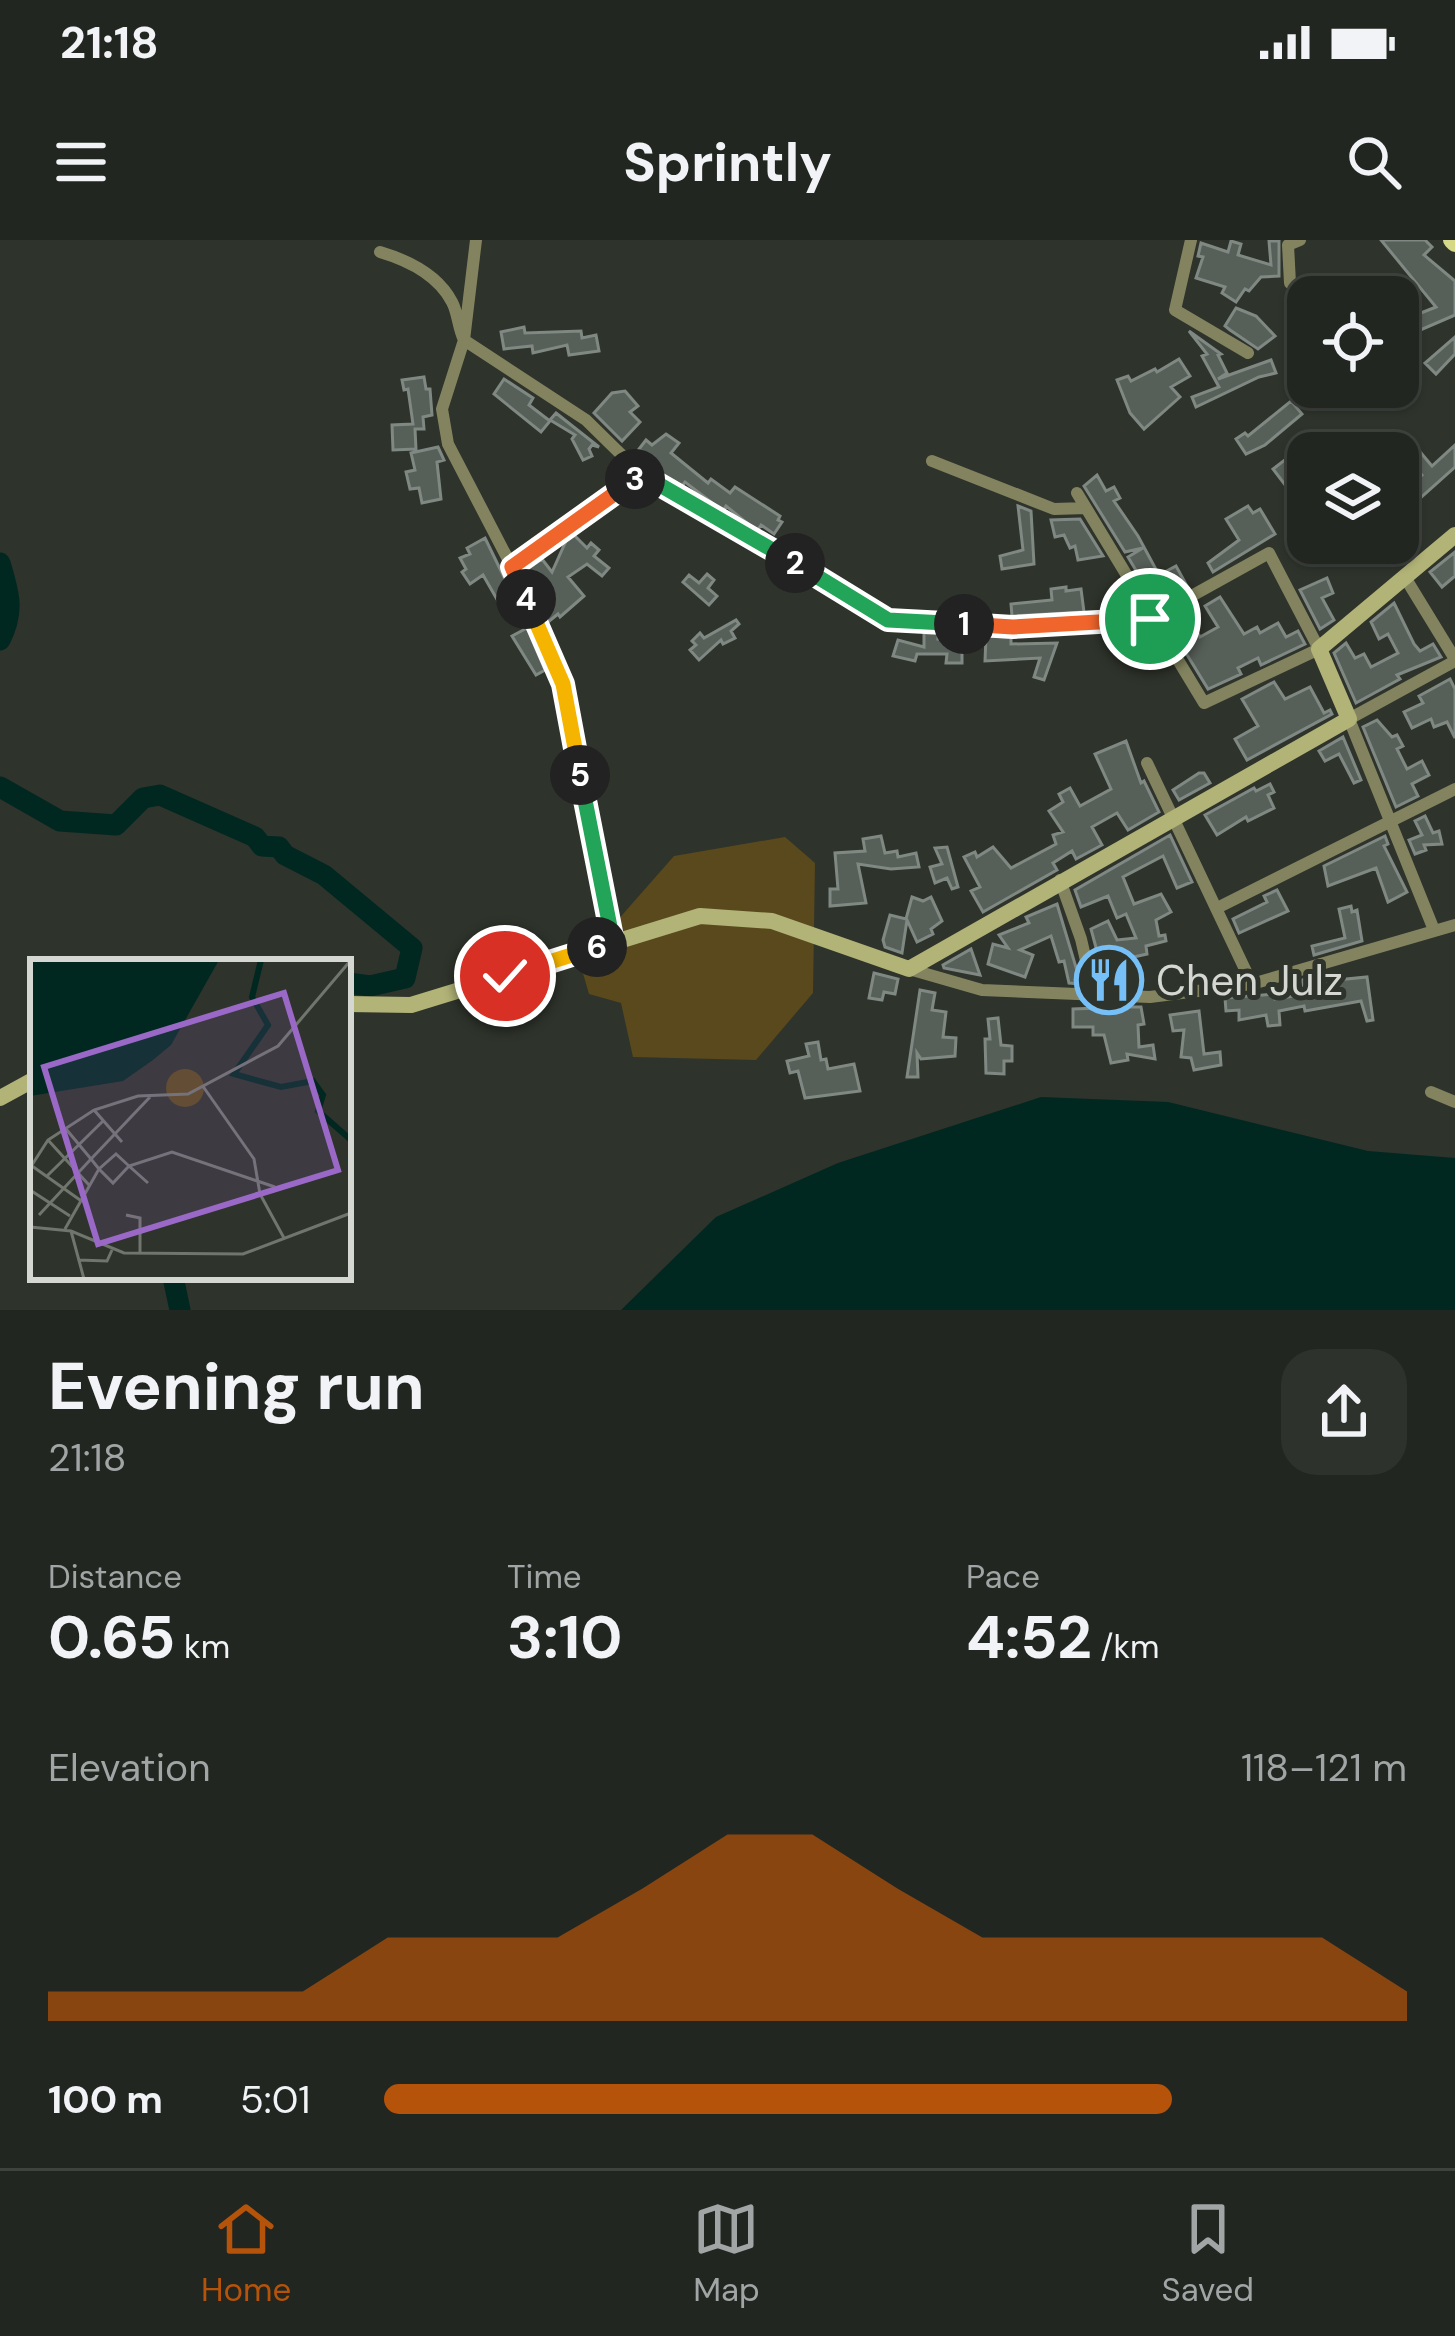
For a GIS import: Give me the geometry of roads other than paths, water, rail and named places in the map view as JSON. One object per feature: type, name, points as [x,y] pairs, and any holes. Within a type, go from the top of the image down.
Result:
[{"type":"street","points":[[476,240],[464,340],[442,409],[448,444],[512,567],[563,684],[613,942]]},
{"type":"street","points":[[1191,240],[1175,310],[1248,353]]},
{"type":"street","points":[[1290,276],[1288,245],[1300,240]]},
{"type":"street","points":[[380,252],[402,259],[438,282],[454,304],[464,340],[586,420],[641,474],[888,620],[1013,627],[1150,619],[1269,553],[1319,649],[1434,931]]},
{"type":"street","points":[[932,461],[1054,509],[1086,508]]},
{"type":"street","points":[[512,567],[641,474]]},
{"type":"street","points":[[1077,493],[1204,704],[1319,649],[1455,535]]},
{"type":"street","points":[[909,969],[1455,660],[1406,579]]},
{"type":"street","points":[[1147,764],[1252,984]]},
{"type":"street","points":[[1217,908],[1455,789]]},
{"type":"street","points":[[1060,880],[1094,995]]},
{"type":"street","points":[[351,1004],[411,1005],[700,916],[772,921],[982,990],[1150,997],[1252,984],[1455,925]]},
{"type":"street","points":[[0,1097],[30,1082]]},
{"type":"street","points":[[1431,1092],[1455,1102]]},
{"type":"water","points":[[1041,1097],[1168,1102],[1368,1151],[1455,1158],[1455,1310],[621,1310],[716,1217],[838,1163]]},
{"type":"waterway","points":[[0,563],[9,602],[0,640]]},
{"type":"waterway","points":[[0,787],[60,821],[116,825],[143,798],[160,795],[255,837],[262,846],[279,847],[285,855],[324,875],[412,948],[405,978],[370,986],[351,983]]},
{"type":"waterway","points":[[174,1280],[180,1310]]},
{"type":"place","name":"Chen Julz","points":[[1109,980]]}]
